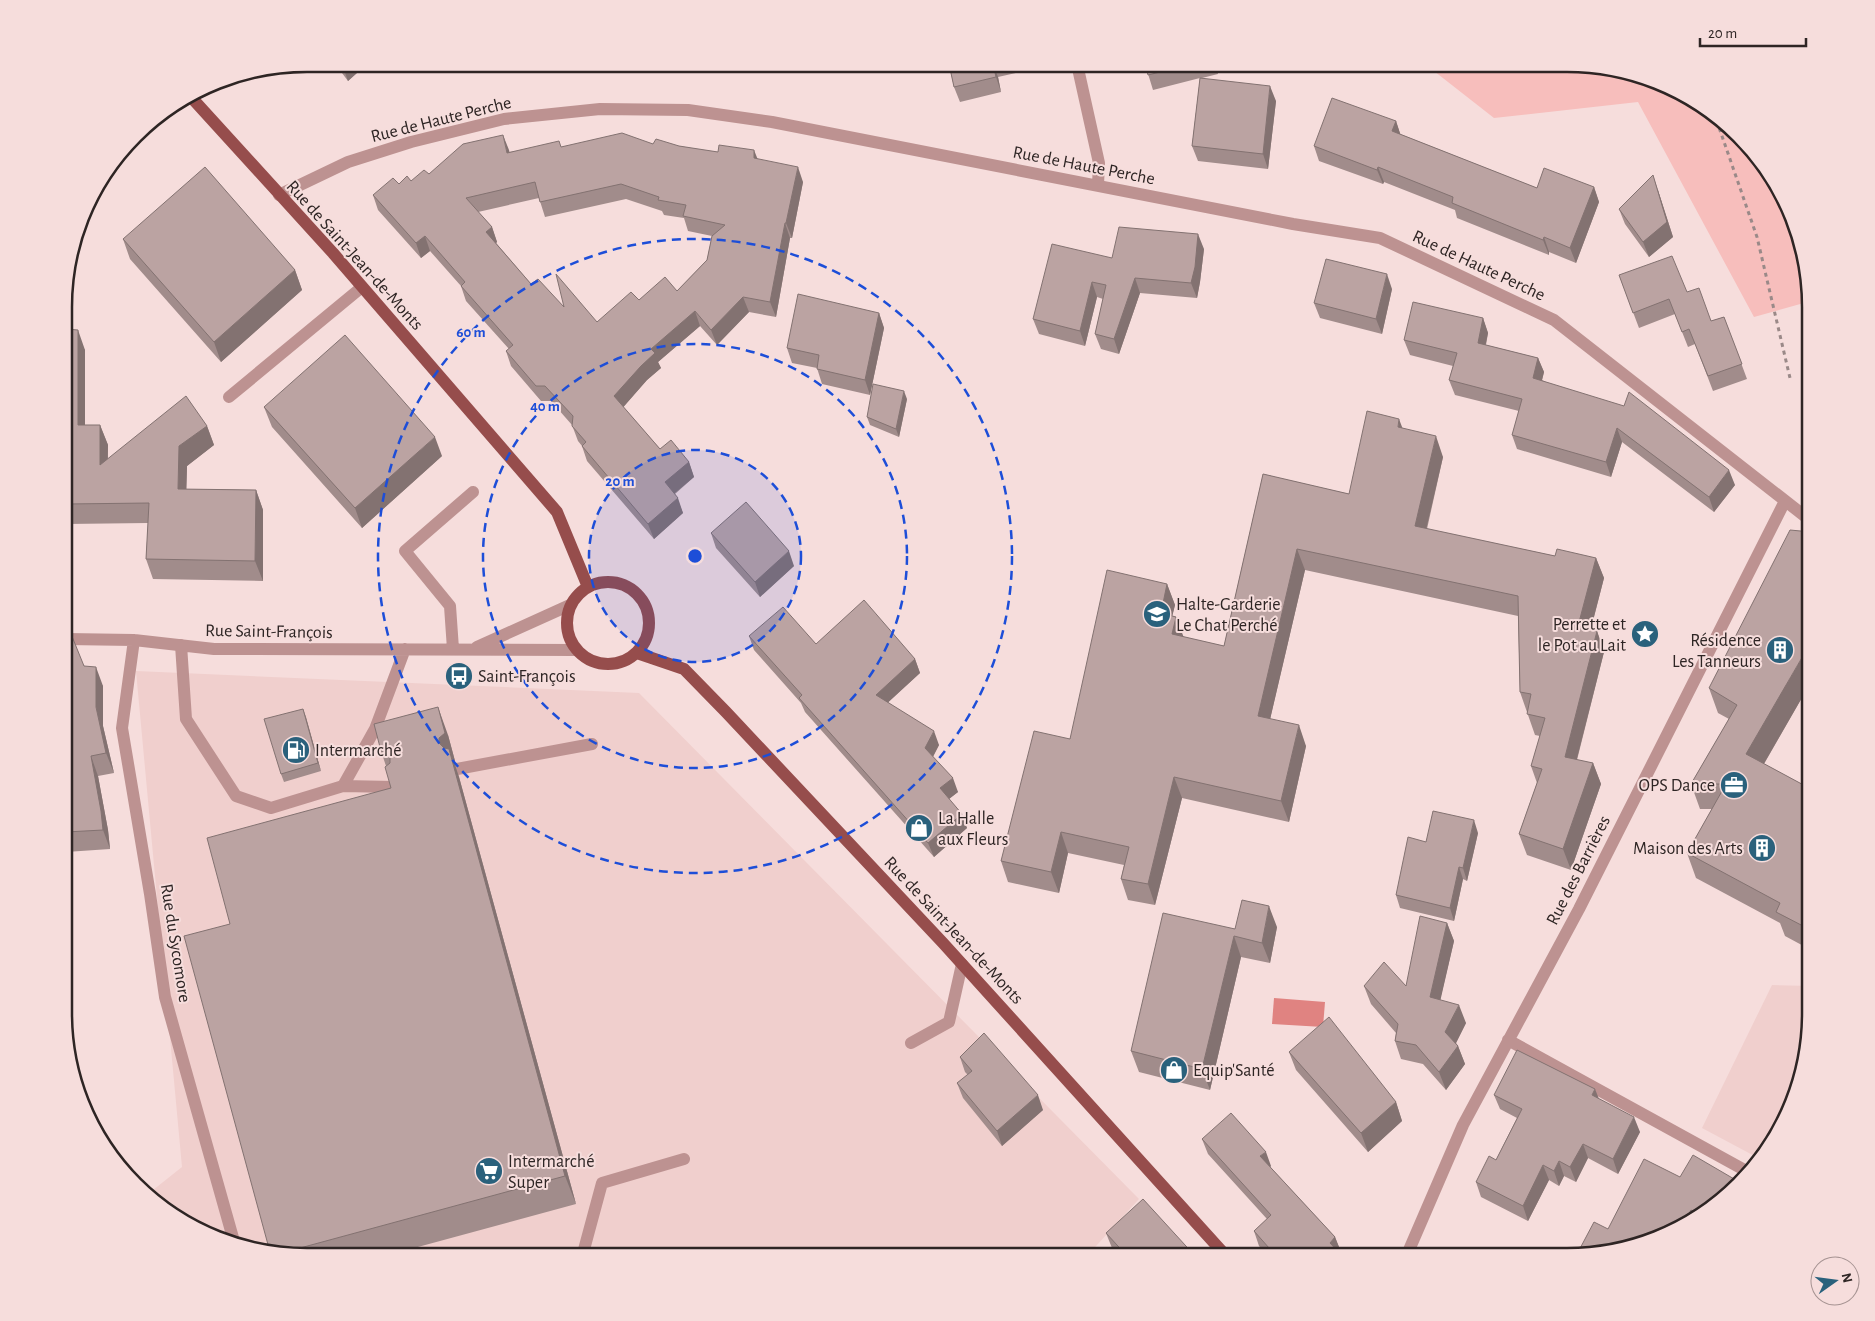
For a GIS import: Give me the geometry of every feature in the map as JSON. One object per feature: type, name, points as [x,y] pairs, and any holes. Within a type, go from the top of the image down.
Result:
[{"type":"main road","name":"Rue de Saint-Jean-de-Monts","points":[[195,101],[362,287],[557,512],[588,586]]},
{"type":"main road","points":[[601,582],[614,582],[626,586],[637,594],[645,604],[649,617],[649,630],[645,643],[637,653],[625,661],[612,665],[599,664],[586,659],[576,650],[570,640],[566,628],[570,604],[588,586],[601,582]]},
{"type":"main road","name":"Rue de Saint-Jean-de-Monts","points":[[637,653],[684,669],[962,964],[1219,1248]]},
{"type":"street","points":[[1079,72],[1099,163],[1098,185]]},
{"type":"street","name":"Rue de Haute Perche","points":[[278,194],[348,162],[411,142],[504,119],[600,109],[688,110],[772,122],[1293,224],[1380,238],[1554,320],[1802,514]]},
{"type":"street","points":[[229,397],[362,287]]},
{"type":"street","points":[[453,649],[450,606],[405,551],[473,492]]},
{"type":"street","name":"Rue des Barrières","points":[[1410,1248],[1463,1125],[1579,909],[1786,501]]},
{"type":"street","name":"Rue Saint-François","points":[[472,649],[570,604]]},
{"type":"street","name":"Rue Saint-François","points":[[72,639],[134,640],[214,649],[576,650]]},
{"type":"street","name":"Rue du Sycomore","points":[[134,640],[122,728],[165,997],[232,1236]]},
{"type":"street","points":[[181,645],[186,719],[236,796],[271,808],[343,786],[393,786]]},
{"type":"street","points":[[343,786],[375,729],[405,649]]},
{"type":"street","points":[[457,769],[592,744]]},
{"type":"street","points":[[911,1043],[949,1022],[962,964]]},
{"type":"street","points":[[1508,1040],[1743,1169]]},
{"type":"street","points":[[584,1248],[602,1182],[684,1159]]},
{"type":"path","points":[[1720,129],[1757,237],[1790,378]]},
{"type":"shaded area","points":[[1435,72],[1583,73],[1613,77],[1643,85],[1685,104],[1734,141],[1771,190],[1790,232],[1798,262],[1802,304],[1754,317],[1638,102],[1494,118]]},
{"type":"shaded area","points":[[136,671],[639,693],[1139,1199],[1094,1248],[292,1248],[262,1244],[218,1231],[177,1209],[153,1190],[182,1167]]},
{"type":"shaded area","points":[[1772,985],[1802,986],[1802,1029],[1798,1059],[1785,1103],[1763,1144],[1754,1156],[1702,1128]]},
{"type":"shaded area","points":[[1274,998],[1325,1002],[1323,1027],[1272,1024]]},
{"type":"building","points":[[951,72],[995,72],[996,77],[954,87]]},
{"type":"building","points":[[1147,72],[1160,72],[1148,75]]},
{"type":"building","points":[[1200,78],[1270,86],[1263,154],[1192,146]]},
{"type":"building","points":[[1332,98],[1396,121],[1392,131],[1537,188],[1544,168],[1594,187],[1570,248],[1544,237],[1543,240],[1452,203],[1453,197],[1378,167],[1377,170],[1314,146]]},
{"type":"building","points":[[622,133],[653,144],[656,139],[679,146],[718,152],[719,145],[754,150],[754,158],[798,167],[770,302],[743,297],[711,330],[695,311],[651,349],[655,353],[614,396],[660,449],[671,440],[689,462],[665,482],[678,498],[648,524],[582,446],[586,442],[572,426],[573,416],[545,386],[536,386],[506,351],[513,345],[461,286],[465,282],[425,236],[416,243],[373,195],[393,178],[399,184],[407,176],[411,181],[424,170],[429,174],[463,144],[503,135],[507,153],[559,141],[561,147]],"holes":[[[535,182],[540,202],[621,184],[659,197],[658,200],[686,205],[683,216],[725,225],[712,236],[707,260],[677,291],[665,277],[639,300],[631,292],[597,322],[556,274],[564,307],[538,279],[531,284],[486,232],[492,227],[466,198]]]},
{"type":"building","points":[[205,167],[295,270],[214,342],[123,239]]},
{"type":"building","points":[[1653,175],[1667,222],[1643,242],[1619,209]]},
{"type":"building","points":[[1119,227],[1198,234],[1195,267],[1191,283],[1135,278],[1114,339],[1095,334],[1106,285],[1092,282],[1080,331],[1033,319],[1052,244],[1112,258]]},
{"type":"building","points":[[1672,256],[1687,292],[1699,288],[1711,321],[1724,317],[1742,364],[1708,376],[1689,329],[1682,332],[1669,299],[1633,313],[1619,275]]},
{"type":"building","points":[[1326,259],[1387,274],[1376,319],[1314,303]]},
{"type":"building","points":[[798,294],[879,313],[865,380],[817,369],[819,355],[787,348]]},
{"type":"building","points":[[1413,302],[1483,318],[1478,343],[1538,358],[1533,378],[1624,406],[1629,392],[1729,470],[1709,497],[1617,428],[1606,462],[1512,435],[1522,399],[1449,380],[1457,353],[1404,340]]},
{"type":"building","points":[[72,330],[78,330],[78,425],[100,425],[100,465],[186,396],[207,426],[179,446],[178,489],[256,490],[255,561],[146,559],[149,503],[72,504]]},
{"type":"building","points":[[345,335],[435,437],[355,508],[264,407]]},
{"type":"building","points":[[873,384],[904,391],[896,429],[867,417]]},
{"type":"building","points":[[1367,411],[1399,419],[1398,427],[1436,436],[1415,526],[1555,556],[1557,549],[1596,558],[1578,626],[1597,631],[1565,757],[1593,763],[1563,849],[1519,834],[1542,769],[1531,766],[1545,718],[1527,714],[1531,694],[1520,692],[1518,596],[1297,549],[1258,716],[1299,725],[1281,801],[1174,777],[1148,884],[1121,879],[1129,847],[1061,832],[1051,872],[1001,861],[1034,731],[1070,739],[1107,570],[1167,584],[1161,613],[1176,617],[1172,634],[1224,646],[1263,474],[1349,494]]},
{"type":"building","points":[[746,502],[789,551],[755,582],[711,533]]},
{"type":"building","points":[[1790,530],[1802,531],[1802,658],[1746,754],[1802,784],[1802,925],[1776,912],[1780,903],[1687,853],[1726,784],[1691,784],[1737,705],[1709,688]]},
{"type":"building","points":[[864,600],[915,659],[876,695],[934,731],[925,748],[953,778],[940,788],[962,814],[928,843],[799,698],[802,695],[749,636],[783,607],[816,644]]},
{"type":"building","points":[[72,636],[84,666],[96,667],[96,707],[106,753],[91,756],[103,830],[72,832]]},
{"type":"building","points":[[438,707],[445,733],[439,738],[439,743],[444,748],[449,749],[565,1176],[300,1248],[268,1245],[184,936],[230,924],[207,838],[391,788],[385,767],[390,763],[390,755],[387,752],[381,751],[374,724]]},
{"type":"building","points":[[303,709],[318,763],[281,774],[264,719]]},
{"type":"building","points":[[1433,811],[1474,820],[1463,868],[1459,867],[1450,908],[1396,895],[1408,837],[1426,842]]},
{"type":"building","points":[[1242,900],[1269,906],[1262,943],[1234,936],[1202,1069],[1131,1051],[1163,913],[1235,929]]},
{"type":"building","points":[[1420,916],[1447,923],[1430,997],[1459,1005],[1445,1032],[1458,1046],[1439,1072],[1416,1045],[1395,1041],[1398,1024],[1364,986],[1384,962],[1406,986]]},
{"type":"building","points":[[1329,1017],[1396,1102],[1361,1133],[1289,1052]]},
{"type":"building","points":[[984,1033],[1038,1095],[997,1131],[957,1083],[972,1071],[960,1057]]},
{"type":"building","points":[[1517,1050],[1595,1089],[1592,1095],[1634,1117],[1613,1159],[1583,1144],[1570,1167],[1559,1161],[1554,1171],[1543,1165],[1523,1206],[1476,1182],[1489,1156],[1496,1160],[1522,1109],[1494,1095]]},
{"type":"building","points":[[1231,1113],[1266,1152],[1260,1156],[1335,1237],[1330,1243],[1335,1248],[1269,1248],[1254,1231],[1271,1215],[1202,1139]]},
{"type":"building","points":[[1693,1155],[1735,1179],[1698,1209],[1694,1212],[1691,1210],[1688,1215],[1657,1231],[1613,1244],[1580,1248],[1594,1222],[1608,1229],[1644,1159],[1680,1177]]},
{"type":"building","points":[[1143,1199],[1188,1248],[1120,1248],[1106,1233]]},
{"type":"place","name":"Halte-Garderie Le Chat Perché","points":[[1157,614]]},
{"type":"place","name":"Perrette et le Pot au Lait","points":[[1645,634]]},
{"type":"place","name":"Résidence Les Tanneurs","points":[[1780,650]]},
{"type":"place","name":"Saint-François","points":[[459,676]]},
{"type":"place","name":"Intermarché","points":[[296,750]]},
{"type":"place","name":"OPS Dance","points":[[1734,785]]},
{"type":"place","name":"La Halle aux Fleurs","points":[[919,828]]},
{"type":"place","name":"Maison des Arts","points":[[1762,848]]},
{"type":"place","name":"Equip'Santé","points":[[1174,1070]]},
{"type":"place","name":"Intermarché Super","points":[[489,1171]]}]
